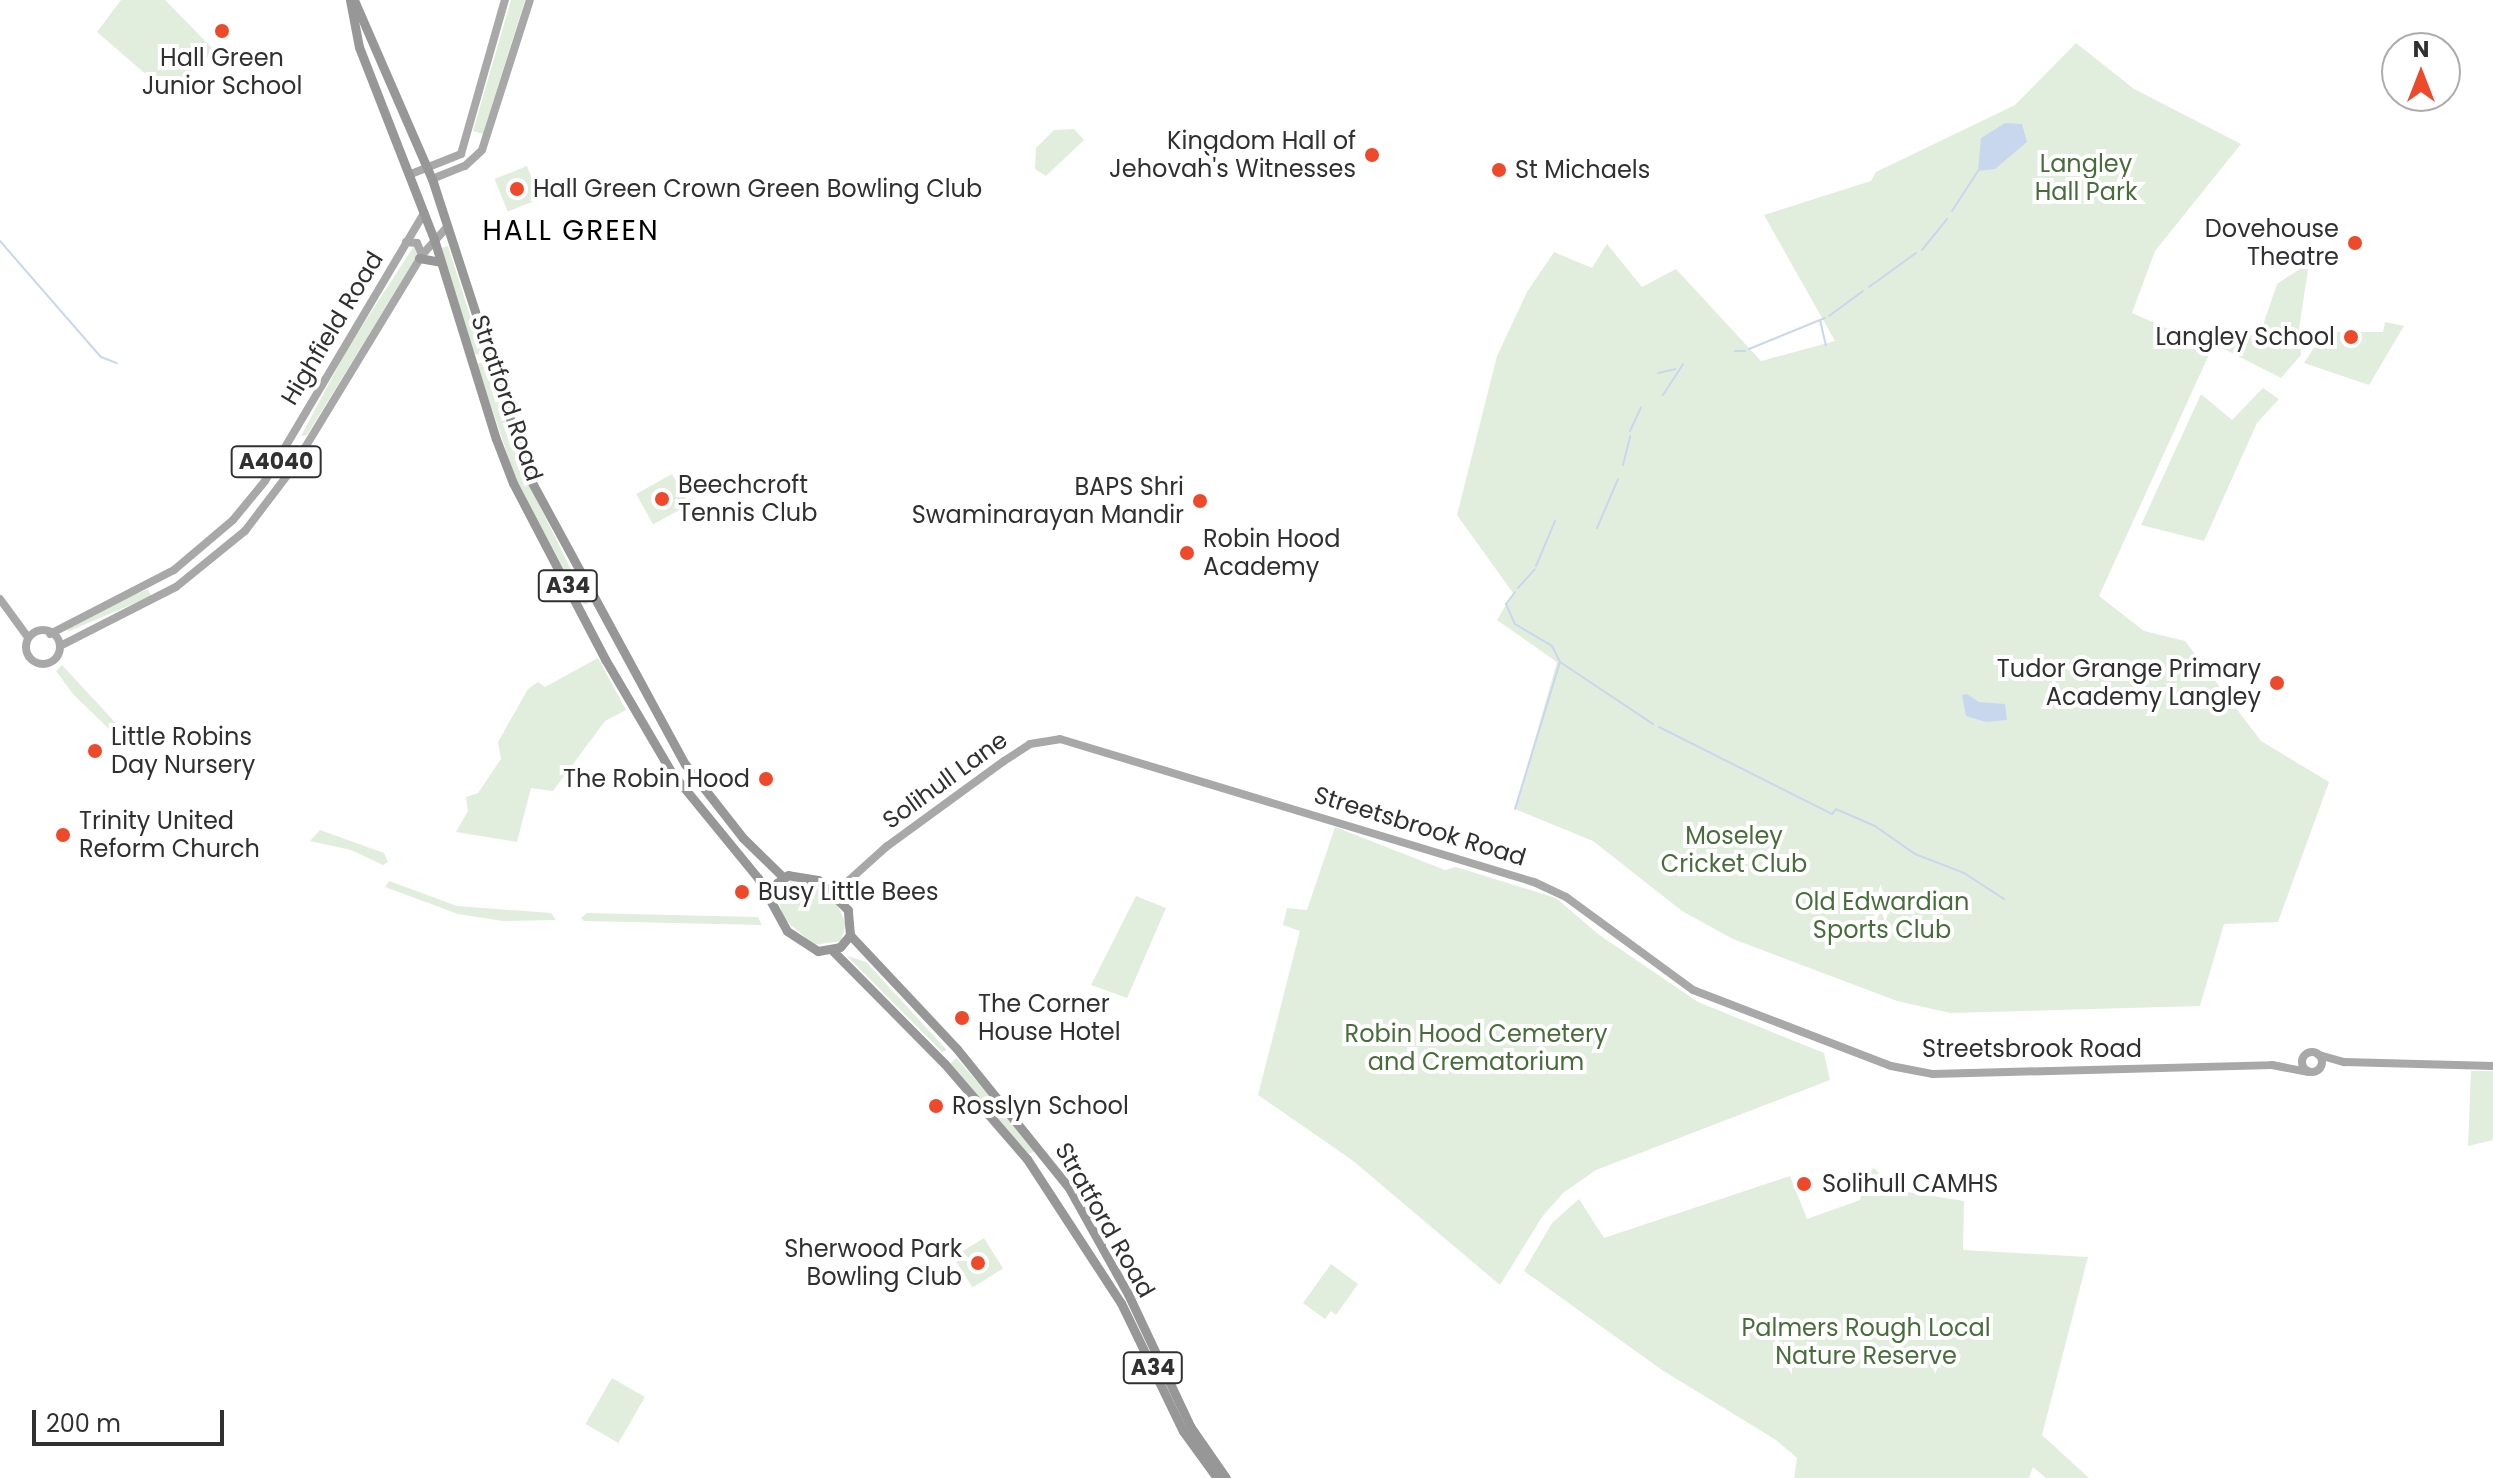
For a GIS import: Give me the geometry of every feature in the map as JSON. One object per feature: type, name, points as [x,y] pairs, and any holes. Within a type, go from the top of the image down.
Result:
[{"type":"highway","name":"Stratford Road","points":[[352,0],[430,174],[529,477],[685,764],[743,838],[783,877]]},
{"type":"highway","name":"Stratford Road","points":[[352,0],[354,28],[434,239],[513,483],[672,773],[770,899]]},
{"type":"highway","points":[[354,28],[364,23]]},
{"type":"highway","points":[[421,256],[441,262]]},
{"type":"highway","points":[[472,360],[487,355]]},
{"type":"highway","points":[[582,612],[597,604]]},
{"type":"highway","points":[[783,877],[813,878],[835,893],[848,910],[850,935],[832,950],[812,949],[795,938],[770,899],[783,877]]},
{"type":"highway","name":"Stratford Road","points":[[850,935],[957,1049],[1041,1148],[1069,1188],[1183,1431],[1217,1478]]},
{"type":"highway","name":"Stratford Road","points":[[832,950],[944,1063],[1027,1159],[1053,1198],[1099,1254],[1190,1426],[1226,1478]]},
{"type":"highway","points":[[944,1063],[957,1049]]},
{"type":"highway","points":[[1027,1159],[1041,1148]]},
{"type":"highway","points":[[1053,1198],[1069,1188]]},
{"type":"main road","points":[[430,174],[461,154],[505,0]]},
{"type":"main road","points":[[411,174],[430,174],[471,162],[486,140],[530,0]]},
{"type":"main road","points":[[468,133],[486,140]]},
{"type":"main road","name":"Highfield Road","points":[[50,634],[148,584],[209,543],[265,481],[424,213]]},
{"type":"main road","name":"A4040","points":[[434,239],[447,227]]},
{"type":"main road","name":"Highfield Road","points":[[62,645],[155,597],[221,555],[265,508],[434,239]]},
{"type":"main road","points":[[406,242],[417,243],[421,256]]},
{"type":"main road","points":[[288,441],[303,449]]},
{"type":"main road","points":[[209,543],[221,555]]},
{"type":"main road","points":[[148,584],[155,597]]},
{"type":"main road","points":[[0,599],[27,636]]},
{"type":"main road","points":[[50,634],[62,645],[56,660],[38,661],[23,649],[27,636],[50,634]]},
{"type":"main road","name":"Solihull Lane","points":[[835,893],[886,847],[1004,761],[1044,739],[1231,787]]},
{"type":"main road","name":"Streetsbrook Road","points":[[1231,787],[1534,882],[1566,897],[1693,990],[1891,1066],[1956,1074],[2272,1065],[2302,1058],[2309,1053],[2319,1055]]},
{"type":"main road","points":[[2321,1068],[2319,1055],[2344,1062],[2493,1066]]},
{"type":"main road","points":[[2302,1058],[2307,1072],[2344,1062]]},
{"type":"main road","name":"Streetsbrook Road","points":[[2272,1065],[2307,1072]]},
{"type":"green space","points":[[121,0],[165,0],[217,53],[204,58],[171,91],[164,90],[97,32]]},
{"type":"green space","points":[[511,0],[525,0],[483,134],[473,131]]},
{"type":"green space","points":[[2076,43],[2134,89],[2241,144],[2155,251],[2132,313],[2212,348],[2099,596],[2144,631],[2185,641],[2261,741],[2329,782],[2278,922],[2224,924],[2200,1006],[1950,1013],[1897,1001],[1733,939],[1682,911],[1593,841],[1515,809],[1557,662],[1497,620],[1513,593],[1457,515],[1497,356],[1527,292],[1554,252],[1592,268],[1607,244],[1642,287],[1676,269],[1761,361],[1835,341],[1764,215],[1871,181],[1876,172],[2015,105]]},
{"type":"green space","points":[[1074,129],[1084,140],[1046,176],[1035,169],[1036,148],[1054,130]]},
{"type":"green space","name":"Hall Green Crown Green Bowling Club","points":[[527,166],[540,198],[508,212],[495,179]]},
{"type":"green space","points":[[414,246],[419,253],[307,435],[301,436],[349,346]]},
{"type":"green space","points":[[448,246],[481,355],[474,354],[441,248]]},
{"type":"green space","points":[[2309,263],[2299,329],[2301,355],[2281,378],[2222,348],[2261,331],[2277,284]]},
{"type":"green space","points":[[2385,322],[2404,326],[2369,385],[2304,363],[2324,332],[2383,332]]},
{"type":"green space","points":[[486,361],[519,464],[588,604],[583,604],[517,483],[477,364]]},
{"type":"green space","points":[[2263,388],[2279,399],[2257,423],[2204,541],[2141,525],[2201,394],[2232,420]]},
{"type":"green space","name":"Beechcroft Tennis Club","points":[[672,474],[689,505],[653,524],[636,494]]},
{"type":"green space","points":[[148,589],[151,596],[68,632],[65,624]]},
{"type":"green space","points":[[598,658],[626,710],[605,721],[553,791],[531,788],[517,842],[456,832],[468,811],[466,797],[478,793],[501,759],[498,742],[528,689],[538,682],[545,687]]},
{"type":"green space","points":[[62,665],[124,735],[116,736],[73,694],[56,671]]},
{"type":"green space","name":"Robin Hood Cemetery and Crematorium","points":[[1335,827],[1445,870],[1456,867],[1556,898],[1598,934],[1698,1002],[1824,1053],[1830,1080],[1596,1170],[1563,1193],[1542,1217],[1500,1285],[1352,1160],[1258,1095],[1300,931],[1283,925],[1287,908],[1307,910]]},
{"type":"green space","points":[[320,830],[384,853],[388,862],[383,865],[351,850],[310,841]]},
{"type":"green space","points":[[792,880],[813,884],[837,904],[846,924],[841,941],[814,945],[784,919],[776,893]]},
{"type":"green space","points":[[389,881],[457,906],[551,913],[556,920],[503,921],[458,914],[385,887]]},
{"type":"green space","points":[[1136,896],[1166,908],[1127,998],[1091,985]]},
{"type":"green space","points":[[587,913],[758,917],[762,925],[584,921],[581,918]]},
{"type":"green space","points":[[847,956],[866,962],[947,1050],[942,1052]]},
{"type":"green space","points":[[956,1058],[1035,1146],[1034,1152],[1028,1154],[950,1064]]},
{"type":"green space","points":[[2471,1071],[2493,1071],[2493,1140],[2468,1146]]},
{"type":"green space","name":"Palmers Rough Local Nature Reserve","points":[[1874,1168],[1895,1190],[1964,1201],[1963,1250],[2088,1257],[2042,1435],[2089,1478],[2046,1478],[2033,1467],[2029,1478],[1794,1478],[1797,1458],[1776,1440],[1662,1370],[1524,1271],[1552,1223],[1579,1199],[1604,1238],[1790,1176],[1807,1219],[1860,1200],[1867,1172]]},
{"type":"green space","name":"Sherwood Park Bowling Club","points":[[984,1238],[1003,1269],[973,1288],[953,1257]]},
{"type":"green space","points":[[1331,1264],[1358,1284],[1336,1315],[1331,1311],[1325,1319],[1303,1303]]},
{"type":"green space","points":[[612,1378],[645,1397],[618,1443],[586,1424]]},
{"type":"water","points":[[2005,123],[2022,124],[2027,142],[1995,169],[1978,171],[1981,138]]},
{"type":"water","points":[[1967,694],[1979,702],[2005,704],[2007,720],[1986,722],[1966,716],[1962,695]]},
{"type":"waterway","points":[[1952,211],[1978,171]]},
{"type":"waterway","points":[[1922,250],[1947,219]]},
{"type":"waterway","points":[[0,241],[101,357],[117,363]]},
{"type":"waterway","points":[[1869,287],[1916,253]]},
{"type":"waterway","points":[[1829,316],[1863,291]]},
{"type":"waterway","points":[[1749,349],[1825,318]]},
{"type":"waterway","points":[[1820,320],[1826,345]]},
{"type":"waterway","points":[[1735,351],[1745,351]]},
{"type":"waterway","points":[[1663,395],[1683,364]]},
{"type":"waterway","points":[[1658,373],[1676,369]]},
{"type":"waterway","points":[[1630,431],[1641,407]]},
{"type":"waterway","points":[[1623,465],[1630,436]]},
{"type":"waterway","points":[[1597,528],[1618,479]]},
{"type":"waterway","points":[[1536,566],[1555,521]]},
{"type":"waterway","points":[[1518,588],[1535,569]]},
{"type":"waterway","points":[[1515,592],[1506,604],[1515,624],[1552,646],[1560,662],[1653,724]]},
{"type":"waterway","points":[[1515,809],[1560,662]]},
{"type":"waterway","points":[[1659,727],[1832,814],[1836,809],[1875,826],[1915,854],[1964,873],[2004,899]]},
{"type":"place","name":"Hall Green Junior School","points":[[222,31]]},
{"type":"place","name":"Kingdom Hall of Jehovah's Witnesses","points":[[1372,155]]},
{"type":"place","name":"St Michaels","points":[[1499,170]]},
{"type":"place","name":"Hall Green Crown Green Bowling Club","points":[[517,189]]},
{"type":"place","name":"Dovehouse Theatre","points":[[2355,243]]},
{"type":"place","name":"Langley School","points":[[2351,337]]},
{"type":"place","name":"Beechcroft Tennis Club","points":[[662,499]]},
{"type":"place","name":"BAPS Shri Swaminarayan Mandir","points":[[1200,501]]},
{"type":"place","name":"Robin Hood Academy","points":[[1187,553]]},
{"type":"place","name":"Tudor Grange Primary Academy Langley","points":[[2277,683]]},
{"type":"place","name":"Little Robins Day Nursery","points":[[95,751]]},
{"type":"place","name":"The Robin Hood","points":[[766,779]]},
{"type":"place","name":"Trinity United Reform Church","points":[[63,835]]},
{"type":"place","name":"Busy Little Bees","points":[[742,892]]},
{"type":"place","name":"The Corner House Hotel","points":[[962,1018]]},
{"type":"place","name":"Rosslyn School","points":[[936,1106]]},
{"type":"place","name":"Solihull CAMHS","points":[[1804,1184]]},
{"type":"place","name":"Sherwood Park Bowling Club","points":[[978,1263]]},
{"type":"district","name":"HALL GREEN","points":[[571,231]]},
{"type":"park label","name":"Langley Hall Park","points":[[2086,178]]},
{"type":"park label","name":"Moseley Cricket Club","points":[[1734,850]]},
{"type":"park label","name":"Old Edwardian Sports Club","points":[[1882,916]]}]
